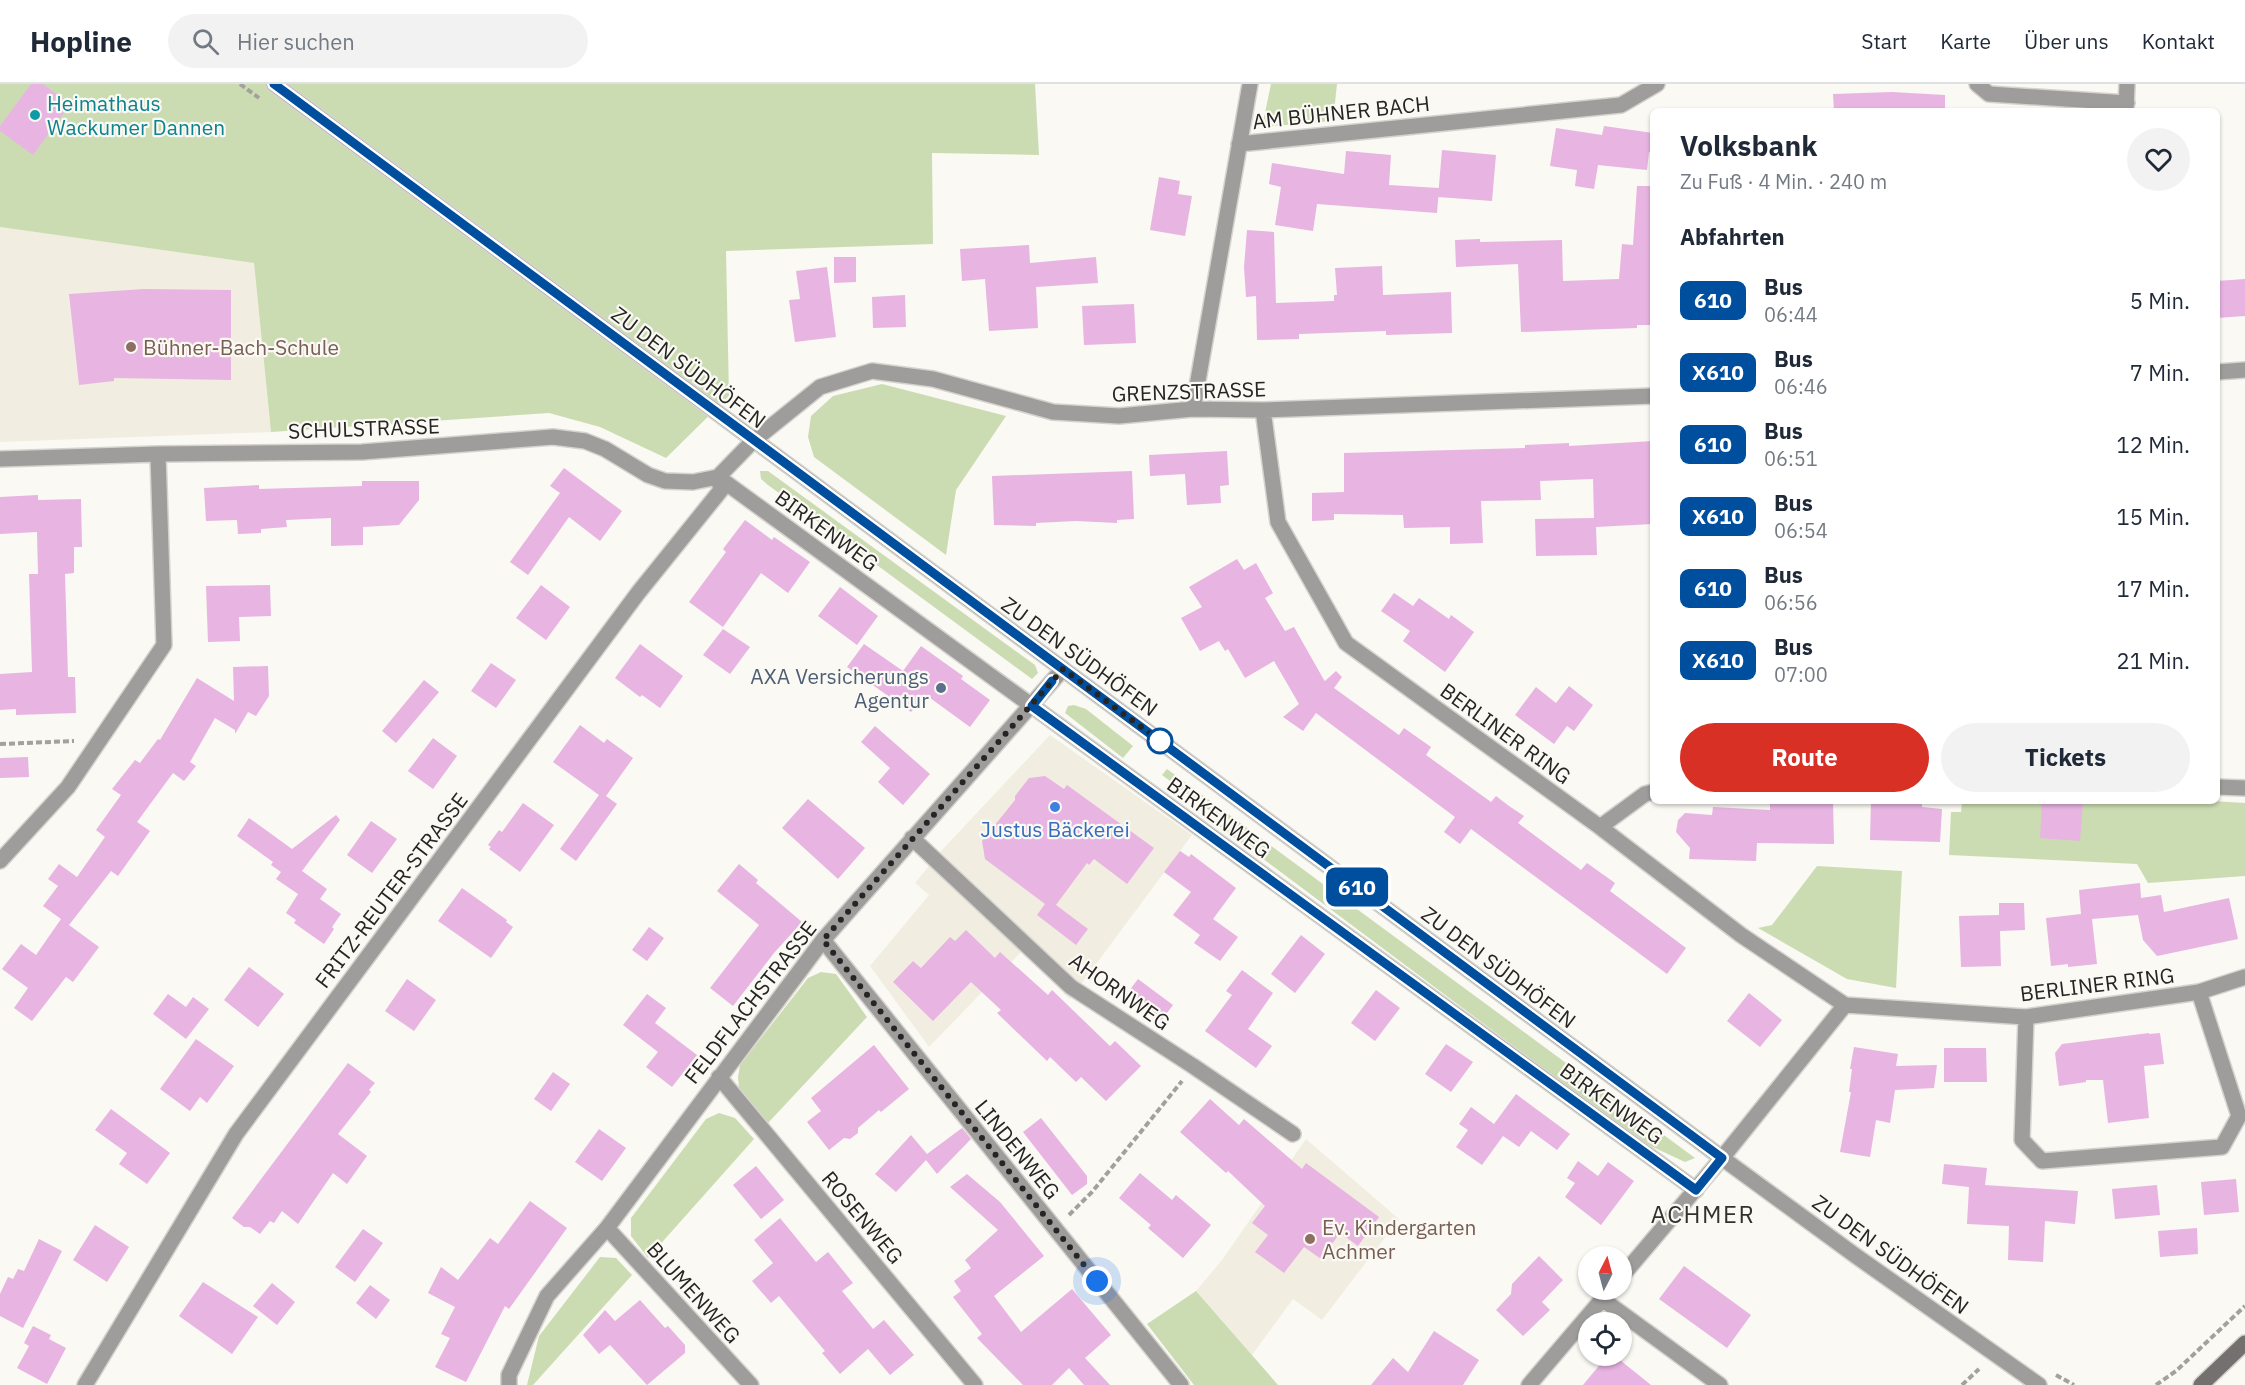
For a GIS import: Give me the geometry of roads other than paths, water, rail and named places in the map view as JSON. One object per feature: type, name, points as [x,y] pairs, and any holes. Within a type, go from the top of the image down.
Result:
[{"type":"main road","points":[[2201,1385],[2245,1343]]},
{"type":"street","name":"ZU DEN SÜDHÖFEN","points":[[273,84],[1722,1158],[2039,1385]]},
{"type":"street","name":"AM BÜHNER BACH","points":[[1193,409],[1250,84]]},
{"type":"street","name":"AM BÜHNER BACH","points":[[1239,144],[1621,105],[1657,84]]},
{"type":"street","points":[[1977,84],[1989,94],[2126,107],[2127,84]]},
{"type":"street","points":[[2220,372],[2245,370]]},
{"type":"street","name":"GRENZSTRASSE","points":[[753,441],[820,387],[872,371],[933,379],[1053,412],[1119,416],[1193,409],[1263,410],[1650,396]]},
{"type":"street","name":"BERLINER RING","points":[[1263,410],[1278,522],[1346,643],[1600,827],[1741,935],[1845,1005],[2026,1017],[2199,992],[2245,977]]},
{"type":"street","name":"SCHULSTRASSE","points":[[0,459],[158,454],[362,452],[553,437],[585,441],[605,449],[648,475],[665,481],[693,482],[718,477]]},
{"type":"street","name":"FRITZ-REUTER-STRASSE","points":[[85,1385],[236,1134],[638,593],[721,490],[718,477],[753,441]]},
{"type":"street","points":[[0,861],[68,787],[164,645],[158,454]]},
{"type":"street","name":"BIRKENWEG","points":[[718,477],[1696,1190]]},
{"type":"street","name":"FELDFLACHSTRASSE","points":[[509,1385],[509,1375],[547,1296],[607,1228],[823,940],[1063,669]]},
{"type":"street","points":[[2220,787],[2245,788]]},
{"type":"street","points":[[1600,827],[1650,793]]},
{"type":"street","name":"AHORNWEG","points":[[912,838],[1071,987],[1293,1134]]},
{"type":"street","name":"LINDENWEG","points":[[823,940],[1181,1385]]},
{"type":"street","points":[[2026,1017],[2022,1140],[2042,1161],[2222,1147],[2239,1116],[2199,992]]},
{"type":"street","points":[[1632,1264],[1696,1190],[1845,1005]]},
{"type":"street","name":"ROSENWEG","points":[[719,1077],[975,1385]]},
{"type":"street","name":"BLUMENWEG","points":[[607,1228],[751,1385]]},
{"type":"street","points":[[1529,1385],[1601,1300]]},
{"type":"street","points":[[1614,1300],[1720,1385]]},
{"type":"place","name":"Heimathaus Wackumer Dannen","points":[[35,115]]},
{"type":"place","name":"Bühner-Bach-Schule","points":[[131,347]]},
{"type":"place","name":"AXA Versicherungs Agentur","points":[[941,688]]},
{"type":"place","name":"Justus Bäckerei","points":[[1055,807]]},
{"type":"place","name":"Ev. Kindergarten Achmer","points":[[1310,1239]]},
{"type":"district","name":"ACHMER","points":[[1703,1214]]}]
